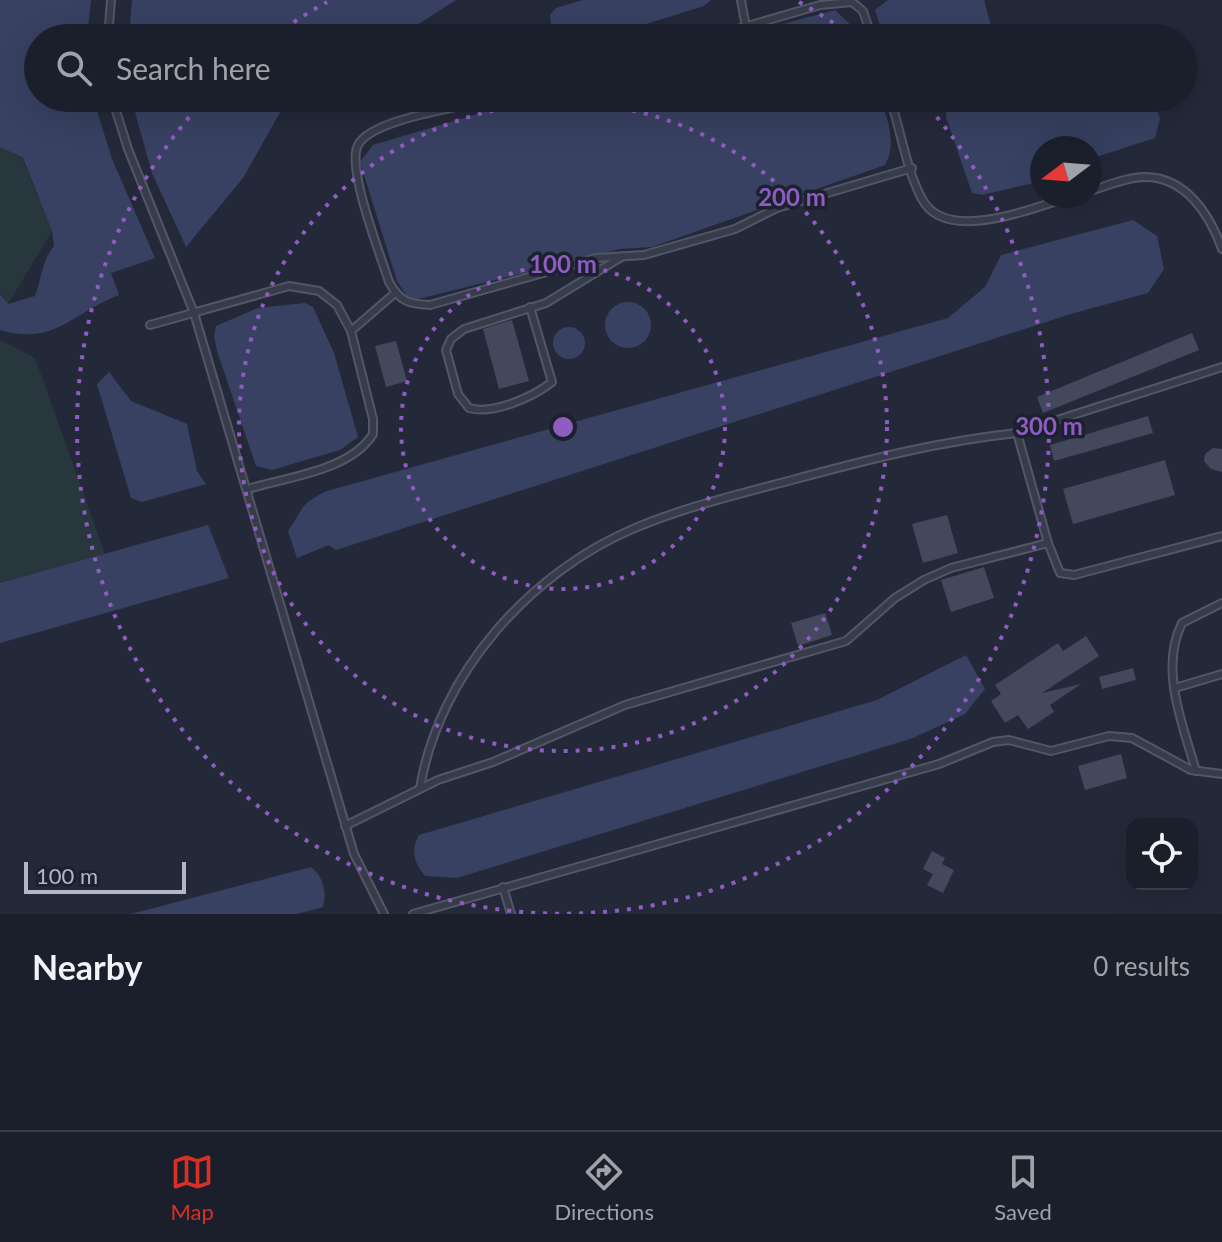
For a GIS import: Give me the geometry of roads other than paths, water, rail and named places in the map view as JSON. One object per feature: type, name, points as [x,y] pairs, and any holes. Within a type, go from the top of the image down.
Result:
[{"type":"lane","points":[[109,24],[111,0]]},
{"type":"lane","points":[[741,0],[745,24]]},
{"type":"lane","points":[[756,24],[820,5],[852,2],[863,11],[867,24]]},
{"type":"lane","points":[[116,112],[128,149],[194,313],[345,826],[354,854],[384,914]]},
{"type":"lane","points":[[439,112],[372,131],[357,146],[355,166],[389,282],[395,293],[409,304],[430,305],[596,258],[644,255],[735,229],[777,208],[912,168]]},
{"type":"lane","points":[[894,112],[922,200],[935,215],[956,222],[1002,216],[1030,208]]},
{"type":"lane","points":[[1102,188],[1144,177],[1163,180],[1198,204],[1211,220],[1222,249]]},
{"type":"lane","points":[[530,307],[552,382],[527,396],[500,405],[476,410],[469,408],[458,394],[446,350],[451,339],[464,329],[530,307],[546,303],[625,255]]},
{"type":"lane","points":[[150,325],[259,293],[304,286],[319,291],[337,305],[351,331],[373,419],[373,434],[367,444],[335,463],[248,489]]},
{"type":"lane","points":[[351,331],[395,293]]},
{"type":"lane","points":[[420,788],[424,762],[443,713],[483,646],[530,596],[579,557],[636,528],[713,502],[924,447],[1017,433],[1222,367]]},
{"type":"lane","points":[[1017,433],[1048,543],[1060,573],[1074,575],[1222,536]]},
{"type":"lane","points":[[345,826],[420,788],[493,762],[625,705],[846,641],[895,598],[924,580],[951,568],[1048,543]]},
{"type":"lane","points":[[1196,771],[1175,688],[1172,652],[1182,623],[1196,613],[1222,603]]},
{"type":"lane","points":[[1175,688],[1222,674]]},
{"type":"lane","points":[[413,914],[939,764],[993,742],[1009,740],[1051,751],[1109,736],[1132,738],[1196,771],[1222,774]]},
{"type":"lane","points":[[503,887],[511,914]]},
{"type":"water","points":[[0,0],[91,0],[88,24],[24,24],[24,112],[97,112],[112,159],[155,258],[111,273],[119,295],[62,325],[35,334],[0,330],[0,294],[8,304],[35,296],[54,246],[52,231],[23,158],[0,147]]},
{"type":"water","points":[[132,0],[456,0],[419,24],[130,24]]},
{"type":"water","points":[[583,0],[711,0],[704,6],[646,24],[551,24],[550,15],[556,8]]},
{"type":"water","points":[[888,0],[984,0],[991,24],[880,24],[875,10]]},
{"type":"water","points":[[835,10],[850,24],[782,24]]},
{"type":"water","points":[[135,112],[280,112],[243,178],[186,247],[152,173]]},
{"type":"water","points":[[484,112],[884,112],[891,140],[885,165],[652,247],[620,249],[410,301],[397,281],[360,162],[373,145]]},
{"type":"water","points":[[946,112],[1158,112],[1160,119],[1155,138],[1102,155],[1102,136],[1030,136],[1030,184],[982,195],[972,193]]},
{"type":"water","points":[[1133,220],[1157,236],[1164,269],[1148,293],[1074,313],[336,550],[329,545],[297,558],[288,531],[303,507],[327,491],[948,318],[985,287],[1001,255]]},
{"type":"water","points":[[628,302],[645,308],[651,325],[645,342],[628,348],[611,342],[605,325],[611,308]]},
{"type":"water","points":[[305,303],[313,307],[334,353],[358,437],[340,450],[272,470],[256,466],[218,354],[214,337],[216,326],[258,308]]},
{"type":"water","points":[[569,327],[580,332],[585,343],[580,354],[569,359],[558,354],[553,343],[558,332]]},
{"type":"water","points":[[109,372],[131,401],[187,424],[197,471],[206,484],[142,502],[131,498],[97,384]]},
{"type":"water","points":[[208,525],[229,578],[0,643],[0,583]]},
{"type":"water","points":[[966,655],[985,689],[965,714],[913,738],[457,878],[425,876],[416,861],[414,851],[419,835],[877,700]]},
{"type":"water","points":[[311,867],[323,885],[323,907],[297,914],[131,914]]}]
